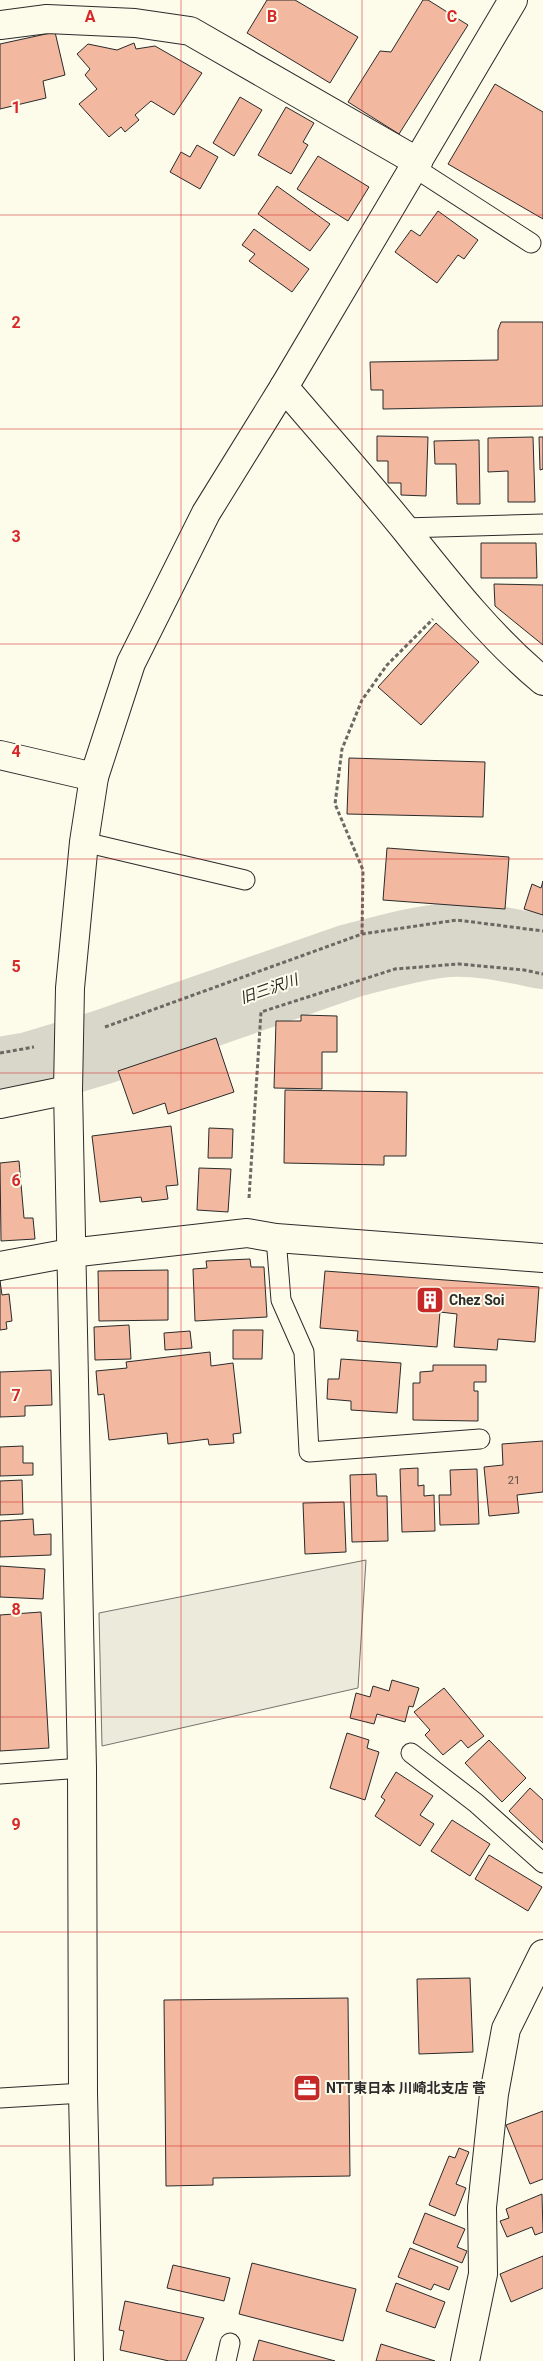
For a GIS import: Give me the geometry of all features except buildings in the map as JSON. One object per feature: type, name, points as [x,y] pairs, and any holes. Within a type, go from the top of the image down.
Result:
[{"type":"street","points":[[89,2361],[83,2093],[82,1768],[68,1090],[70,988],[84,842],[94,777],[131,663],[206,513],[417,165],[513,0]]},
{"type":"street","points":[[0,25],[47,19],[135,23],[190,31],[417,165]]},
{"type":"street","points":[[284,387],[404,528],[457,595],[515,658],[543,681]]},
{"type":"street","points":[[0,755],[94,777]]},
{"type":"street","points":[[0,1104],[68,1090]]},
{"type":"street","points":[[0,1266],[70,1254],[247,1232],[276,1238],[543,1258]]},
{"type":"street","points":[[465,2361],[483,2274],[482,2207],[494,2094],[504,2038],[506,2029],[543,1954]]},
{"type":"lane","points":[[417,165],[532,244]]},
{"type":"lane","points":[[404,528],[543,524]]},
{"type":"lane","points":[[84,842],[246,880]]},
{"type":"lane","points":[[276,1238],[282,1300],[304,1352],[309,1452],[480,1439]]},
{"type":"lane","points":[[411,1753],[476,1803],[543,1863]]},
{"type":"lane","points":[[0,1774],[82,1768]]},
{"type":"lane","points":[[0,2098],[83,2093]]},
{"type":"path","points":[[362,934],[363,870],[335,804],[342,749],[362,700],[387,665],[457,595]]},
{"type":"path","points":[[69,1040],[362,934],[457,920],[543,930]]},
{"type":"path","points":[[247,1232],[261,1012],[395,969],[459,964],[524,970],[543,974]]},
{"type":"shaded area","points":[[366,1560],[358,1688],[102,1746],[99,1613]]},
{"type":"waterway","name":"旧三沢川","points":[[0,1074],[30,1069],[103,1047],[350,961],[411,946],[436,941],[472,940],[543,952]]},
{"type":"place","name":"Chez Soi","points":[[430,1300]]},
{"type":"place","name":"NTT東日本 川崎北支店 菅","points":[[307,2088]]}]
